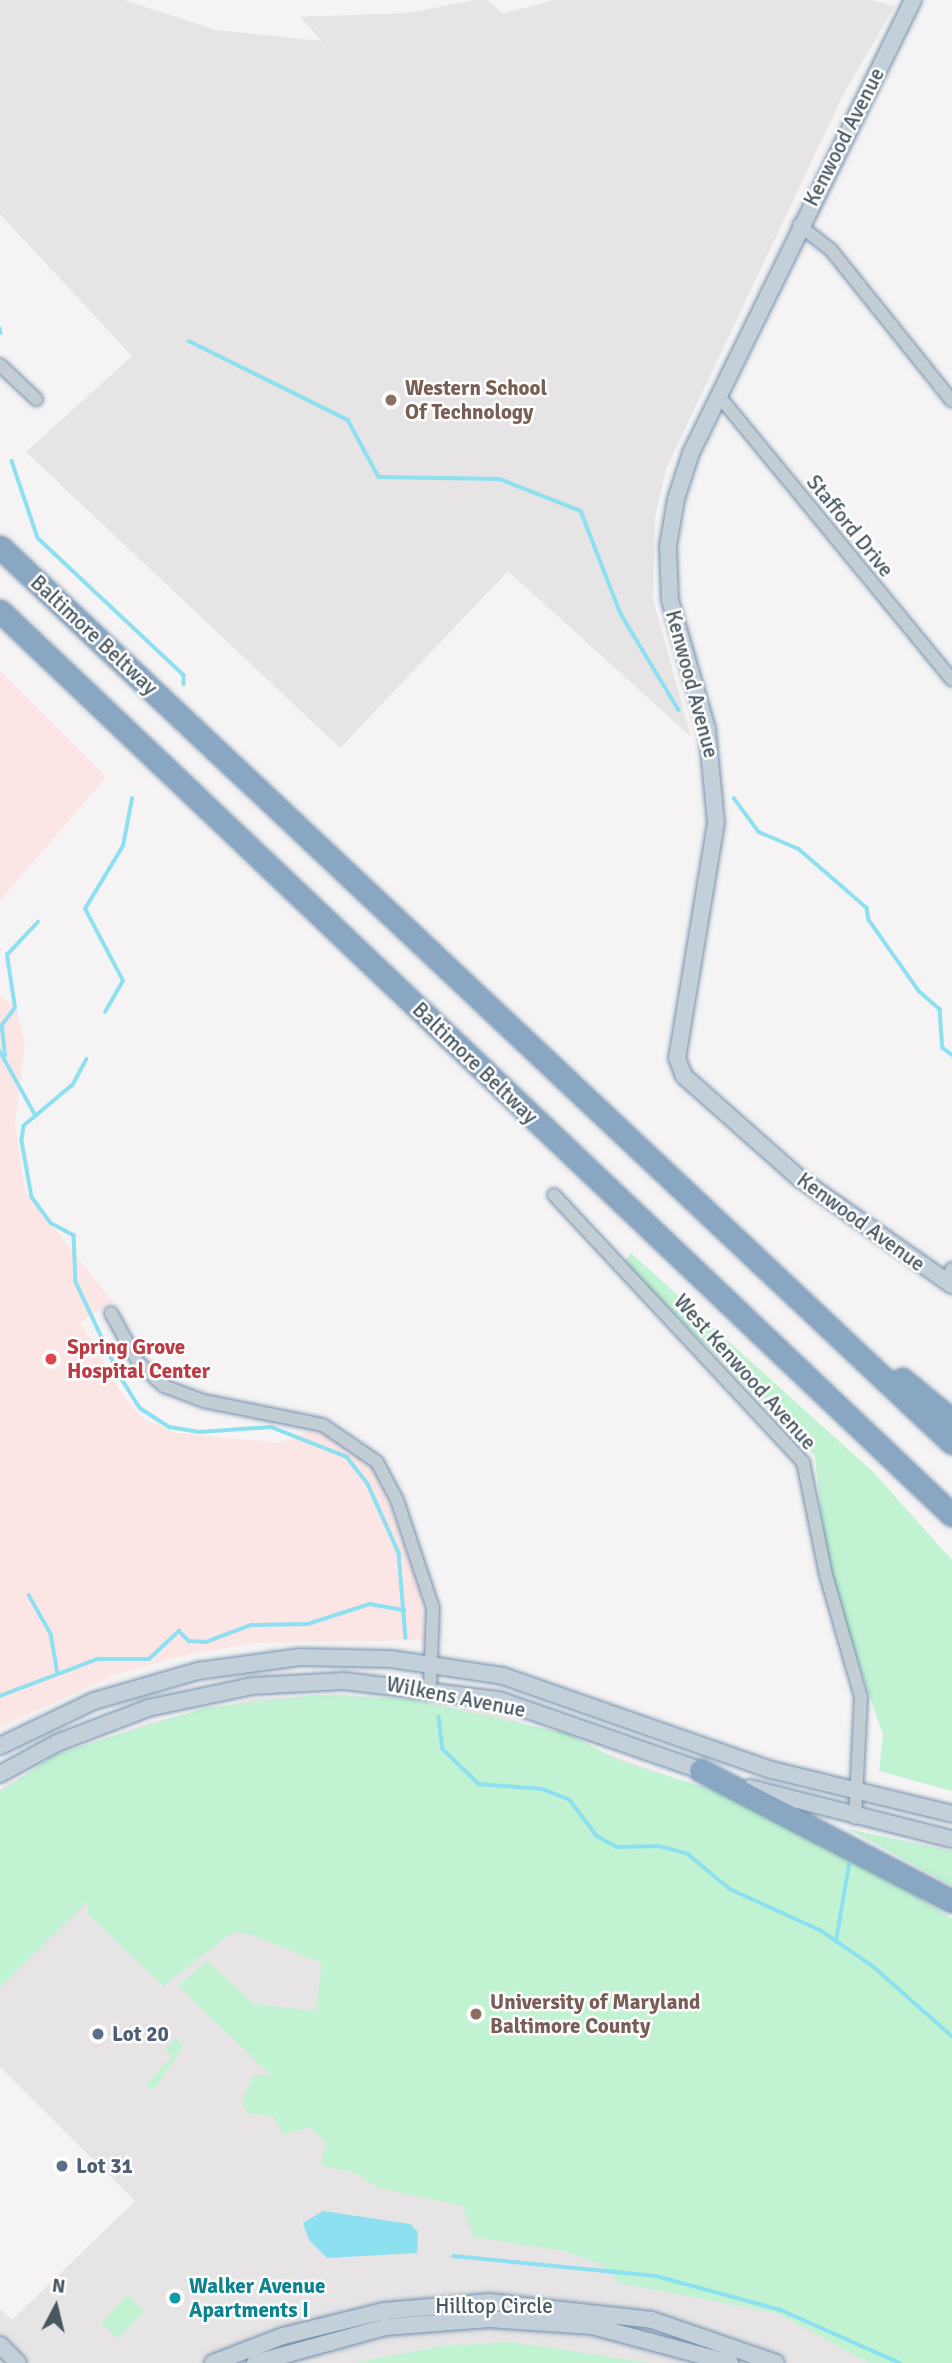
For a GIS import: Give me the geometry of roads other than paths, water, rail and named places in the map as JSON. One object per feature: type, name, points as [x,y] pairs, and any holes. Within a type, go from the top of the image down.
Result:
[{"type":"highway","name":"Baltimore Beltway","points":[[0,547],[952,1443]]},
{"type":"highway","name":"Baltimore Beltway","points":[[0,611],[952,1515]]},
{"type":"highway","points":[[742,1246],[952,1420]]},
{"type":"highway","points":[[700,1770],[952,1901]]},
{"type":"street","name":"Kenwood Avenue","points":[[913,0],[799,225],[682,477],[668,546],[675,630],[713,759],[716,823],[678,1066],[837,1209],[950,1278]]},
{"type":"street","points":[[799,225],[831,250],[952,401]]},
{"type":"street","points":[[0,365],[36,399]]},
{"type":"street","name":"Stafford Drive","points":[[719,396],[952,680]]},
{"type":"street","name":"West Kenwood Avenue","points":[[554,1195],[803,1462],[826,1575],[858,1677],[863,1719],[855,1818]]},
{"type":"street","points":[[111,1314],[138,1362],[164,1386],[204,1401],[323,1425],[377,1462],[397,1500],[433,1608],[430,1687]]},
{"type":"street","name":"Wilkens Avenue","points":[[0,1746],[94,1701],[198,1671],[300,1657],[433,1663],[503,1676],[858,1794],[952,1814]]},
{"type":"street","name":"Wilkens Avenue","points":[[0,1773],[100,1724],[203,1695],[301,1681],[430,1687],[541,1713],[700,1770],[855,1818],[952,1839]]},
{"type":"street","name":"Hilltop Circle","points":[[213,2363],[330,2323],[490,2302],[652,2320],[776,2363]]},
{"type":"street","name":"Hilltop Circle","points":[[254,2363],[386,2328],[489,2319],[592,2326],[730,2363]]},
{"type":"street","points":[[0,2345],[18,2363]]},
{"type":"water","points":[[323,2211],[410,2224],[418,2232],[417,2253],[327,2258],[309,2240],[303,2223]]},
{"type":"waterway","points":[[0,328],[1,333]]},
{"type":"waterway","points":[[189,341],[348,420],[379,477],[500,479],[581,511],[621,614],[679,710]]},
{"type":"waterway","points":[[12,461],[38,538],[184,675],[184,684]]},
{"type":"waterway","points":[[734,798],[759,832],[799,849],[867,908],[869,920],[919,991],[940,1009],[943,1048],[952,1055]]},
{"type":"waterway","points":[[105,1012],[123,981],[85,909],[123,846],[132,799]]},
{"type":"waterway","points":[[5,1056],[2,1025],[15,1008],[7,955],[38,922]]},
{"type":"waterway","points":[[0,1051],[36,1116]]},
{"type":"waterway","points":[[87,1059],[73,1085],[24,1126],[22,1141],[32,1197],[51,1223],[74,1235],[76,1282],[120,1376],[140,1408],[169,1427],[199,1432],[271,1427],[347,1457],[368,1484],[399,1553],[406,1638]]},
{"type":"waterway","points":[[29,1595],[51,1634],[58,1672]]},
{"type":"waterway","points":[[0,1696],[98,1659],[149,1659],[179,1631],[189,1641],[206,1642],[251,1625],[308,1624],[370,1604],[404,1610]]},
{"type":"waterway","points":[[439,1717],[443,1749],[479,1784],[542,1789],[570,1800],[597,1836],[617,1847],[659,1846],[688,1854],[730,1889],[820,1930],[874,1967],[952,2036]]},
{"type":"waterway","points":[[836,1941],[849,1865]]},
{"type":"waterway","points":[[453,2256],[656,2276],[781,2310],[900,2363]]},
{"type":"place","name":"Western School Of Technology","points":[[391,400]]},
{"type":"place","name":"Spring Grove Hospital Center","points":[[51,1359]]},
{"type":"place","name":"University of Maryland Baltimore County","points":[[476,2014]]},
{"type":"place","name":"Lot 20","points":[[98,2034]]},
{"type":"place","name":"Lot 31","points":[[62,2166]]},
{"type":"place","name":"Walker Avenue Apartments I","points":[[175,2298]]}]
